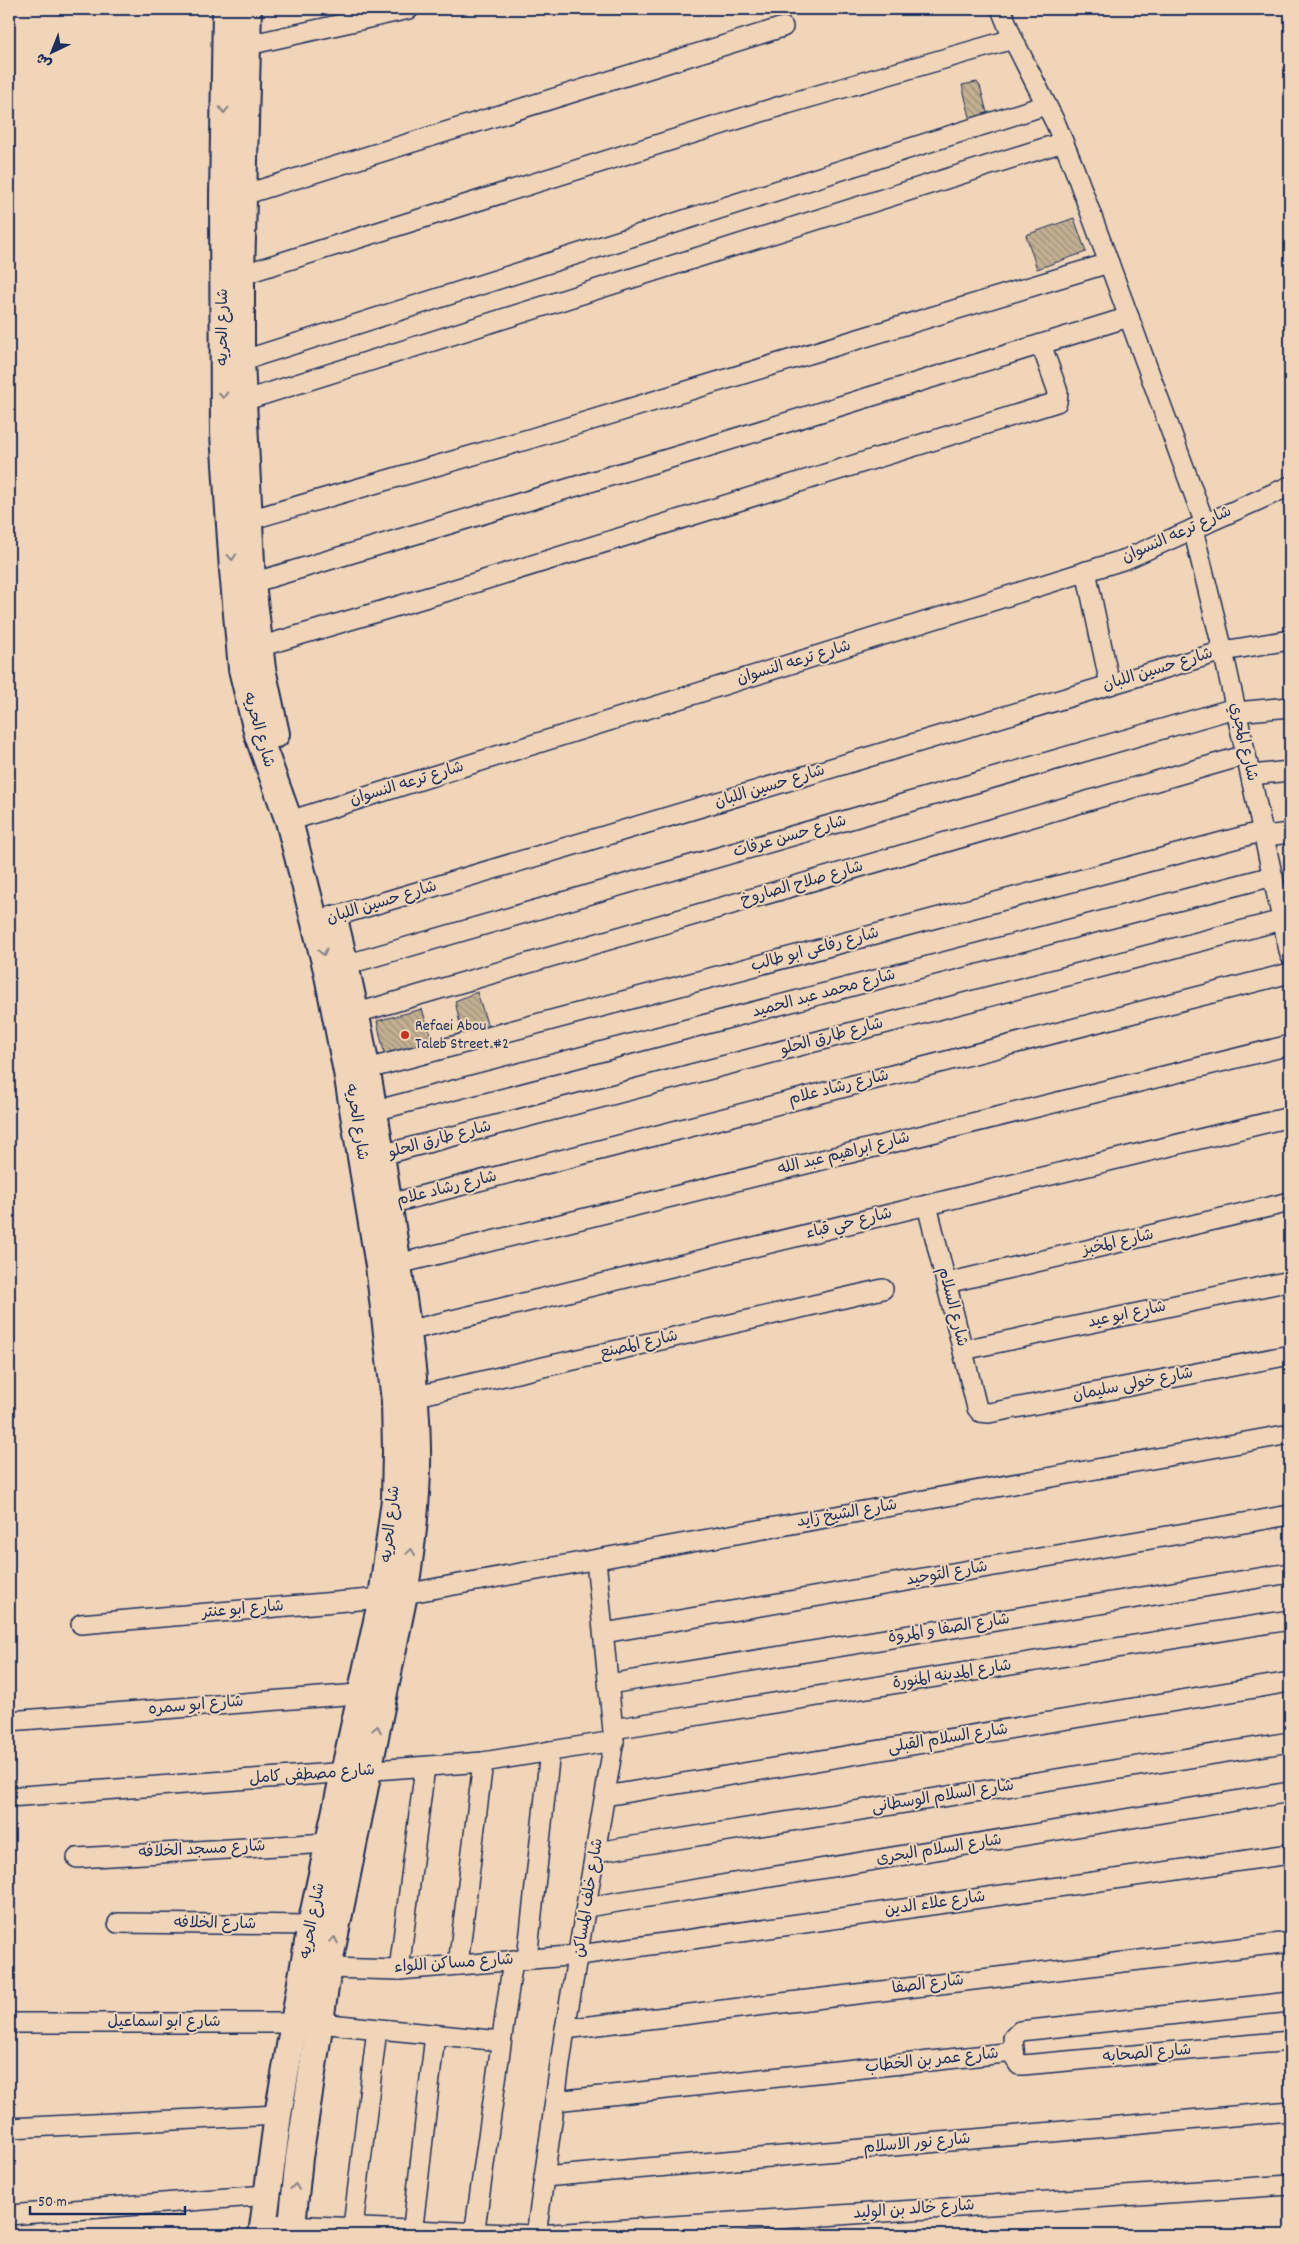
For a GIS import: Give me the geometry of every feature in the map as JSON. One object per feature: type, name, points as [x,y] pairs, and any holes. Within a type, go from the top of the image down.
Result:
[{"type":"main road","name":"شارع الحريه","points":[[226,9],[235,79],[243,195],[241,275],[243,401],[252,583],[259,647],[271,716],[325,920],[368,1198],[405,1399]]},
{"type":"main road","name":"شارع الحريه","points":[[248,9],[248,44],[235,79],[224,434],[233,570],[246,691],[269,769],[297,818]]},
{"type":"main road","name":"شارع الحريه","points":[[291,2230],[298,2158],[357,1772],[393,1596],[395,1500],[405,1399],[407,1331],[389,1204],[357,1013],[345,965],[325,920]]},
{"type":"main road","name":"شارع الحريه","points":[[262,2230],[293,2022],[328,1842],[357,1772]]},
{"type":"street","points":[[248,44],[409,9]]},
{"type":"street","name":"شارع المجري","points":[[1001,9],[1013,39],[1063,142],[1129,317],[1199,527],[1223,651],[1246,755],[1273,876],[1286,918],[1290,955]]},
{"type":"street","points":[[243,195],[783,27]]},
{"type":"street","points":[[241,275],[787,104],[1013,39]]},
{"type":"street","points":[[242,361],[1046,105]]},
{"type":"street","points":[[243,401],[1063,142]]},
{"type":"street","points":[[249,520],[529,440],[1109,263]]},
{"type":"street","points":[[252,583],[694,451],[1129,317]]},
{"type":"street","points":[[259,647],[455,589],[1056,402],[1058,392],[1041,344]]},
{"type":"street","name":"شارع ترعه النسوان","points":[[297,818],[1126,559],[1290,486]]},
{"type":"street","points":[[1086,572],[1110,685]]},
{"type":"street","name":"شارع حسين اللبان","points":[[325,920],[1223,651],[1290,640]]},
{"type":"street","name":"شارع حسن عرفات","points":[[345,965],[1236,710],[1290,707]]},
{"type":"street","name":"شارع صلاح الصاروخ","points":[[357,1013],[1246,755]]},
{"type":"street","points":[[1251,775],[1290,771]]},
{"type":"street","name":"شارع رفاعى ابو طالب","points":[[367,1069],[1264,833],[1290,833]]},
{"type":"street","name":"شارع محمد عبد الحميد","points":[[374,1111],[1273,876]]},
{"type":"street","name":"شارع طارق الحلو","points":[[381,1155],[1286,918]]},
{"type":"street","name":"شارع رشاد علام","points":[[389,1204],[1290,973]]},
{"type":"street","name":"شارع ابراهيم عبد الله","points":[[398,1264],[1290,1045]]},
{"type":"street","name":"شارع حي قباء","points":[[407,1331],[1290,1116]]},
{"type":"street","name":"شارع المخبز","points":[[947,1283],[1290,1202]]},
{"type":"street","name":"شارع السلام","points":[[927,1205],[977,1408]]},
{"type":"street","name":"شارع ابو عيد","points":[[963,1350],[1290,1281]]},
{"type":"street","name":"شارع المصنع","points":[[405,1399],[883,1289]]},
{"type":"street","name":"شارع خولى سليمان","points":[[977,1408],[980,1412],[989,1413],[1290,1355]]},
{"type":"street","name":"شارع الشيخ زايد","points":[[393,1596],[1290,1434]]},
{"type":"street","name":"شارع التوحيد","points":[[604,1633],[1290,1515]]},
{"type":"street","name":"شارع خلف المساكن","points":[[536,2235],[565,2028],[580,1955],[614,1735],[596,1560]]},
{"type":"street","name":"شارع الصفا و المروة","points":[[608,1684],[1290,1573]]},
{"type":"street","name":"شارع ابو عنتر","points":[[81,1624],[393,1596]]},
{"type":"street","name":"شارع المدينه المنورة","points":[[614,1735],[1290,1620]]},
{"type":"street","name":"شارع السلام القبلى","points":[[605,1796],[1290,1682]]},
{"type":"street","name":"شارع ابو سمره","points":[[9,1721],[372,1692]]},
{"type":"street","name":"شارع مصطفى كامل","points":[[9,1797],[483,1762],[550,1751],[614,1735]]},
{"type":"street","name":"شارع السلام الوسطانى","points":[[596,1852],[1290,1742]]},
{"type":"street","points":[[474,2234],[501,2041],[520,1960],[550,1751]]},
{"type":"street","points":[[458,1965],[483,1762]]},
{"type":"street","points":[[399,1970],[425,1767]]},
{"type":"street","name":"شارع السلام البحرى","points":[[587,1907],[1290,1792]]},
{"type":"street","name":"شارع مسجد الخلافه","points":[[77,1858],[328,1842]]},
{"type":"street","name":"شارع علاء الدين","points":[[580,1955],[1290,1854]]},
{"type":"street","name":"شارع الخلافه","points":[[118,1923],[311,1925]]},
{"type":"street","name":"شارع الصفا","points":[[565,2028],[1290,1942]]},
{"type":"street","name":"شارع مساكن اللواء","points":[[328,1968],[399,1970],[580,1955]]},
{"type":"street","name":"شارع عمر بن الخطاب","points":[[555,2101],[1014,2052],[1013,2038],[1020,2030],[1290,2002]]},
{"type":"street","name":"شارع ابو اسماعيل","points":[[9,2023],[293,2022],[501,2041]]},
{"type":"street","points":[[353,2231],[377,2029]]},
{"type":"street","points":[[412,2233],[435,2035]]},
{"type":"street","name":"شارع الصحابه","points":[[1014,2052],[1016,2062],[1023,2065],[1290,2041]]},
{"type":"street","name":"شارع نور الاسلام","points":[[544,2176],[1290,2111]]},
{"type":"street","points":[[9,2128],[278,2115]]},
{"type":"street","name":"شارع خالد بن الوليد","points":[[262,2230],[536,2235],[1290,2184]]},
{"type":"street","points":[[9,2215],[266,2195]]},
{"type":"building","points":[[977,82],[980,86],[989,120],[972,125],[962,85]]},
{"type":"building","points":[[1074,218],[1086,252],[1037,269],[1026,235]]},
{"type":"building","points":[[477,992],[491,1036],[464,1042],[455,1001]]},
{"type":"building","name":"Refaei Abou Taleb Street #2","points":[[422,1009],[435,1048],[386,1061],[377,1021]]},
{"type":"place","name":"Refaei Abou Taleb Street #2","points":[[405,1035]]}]
